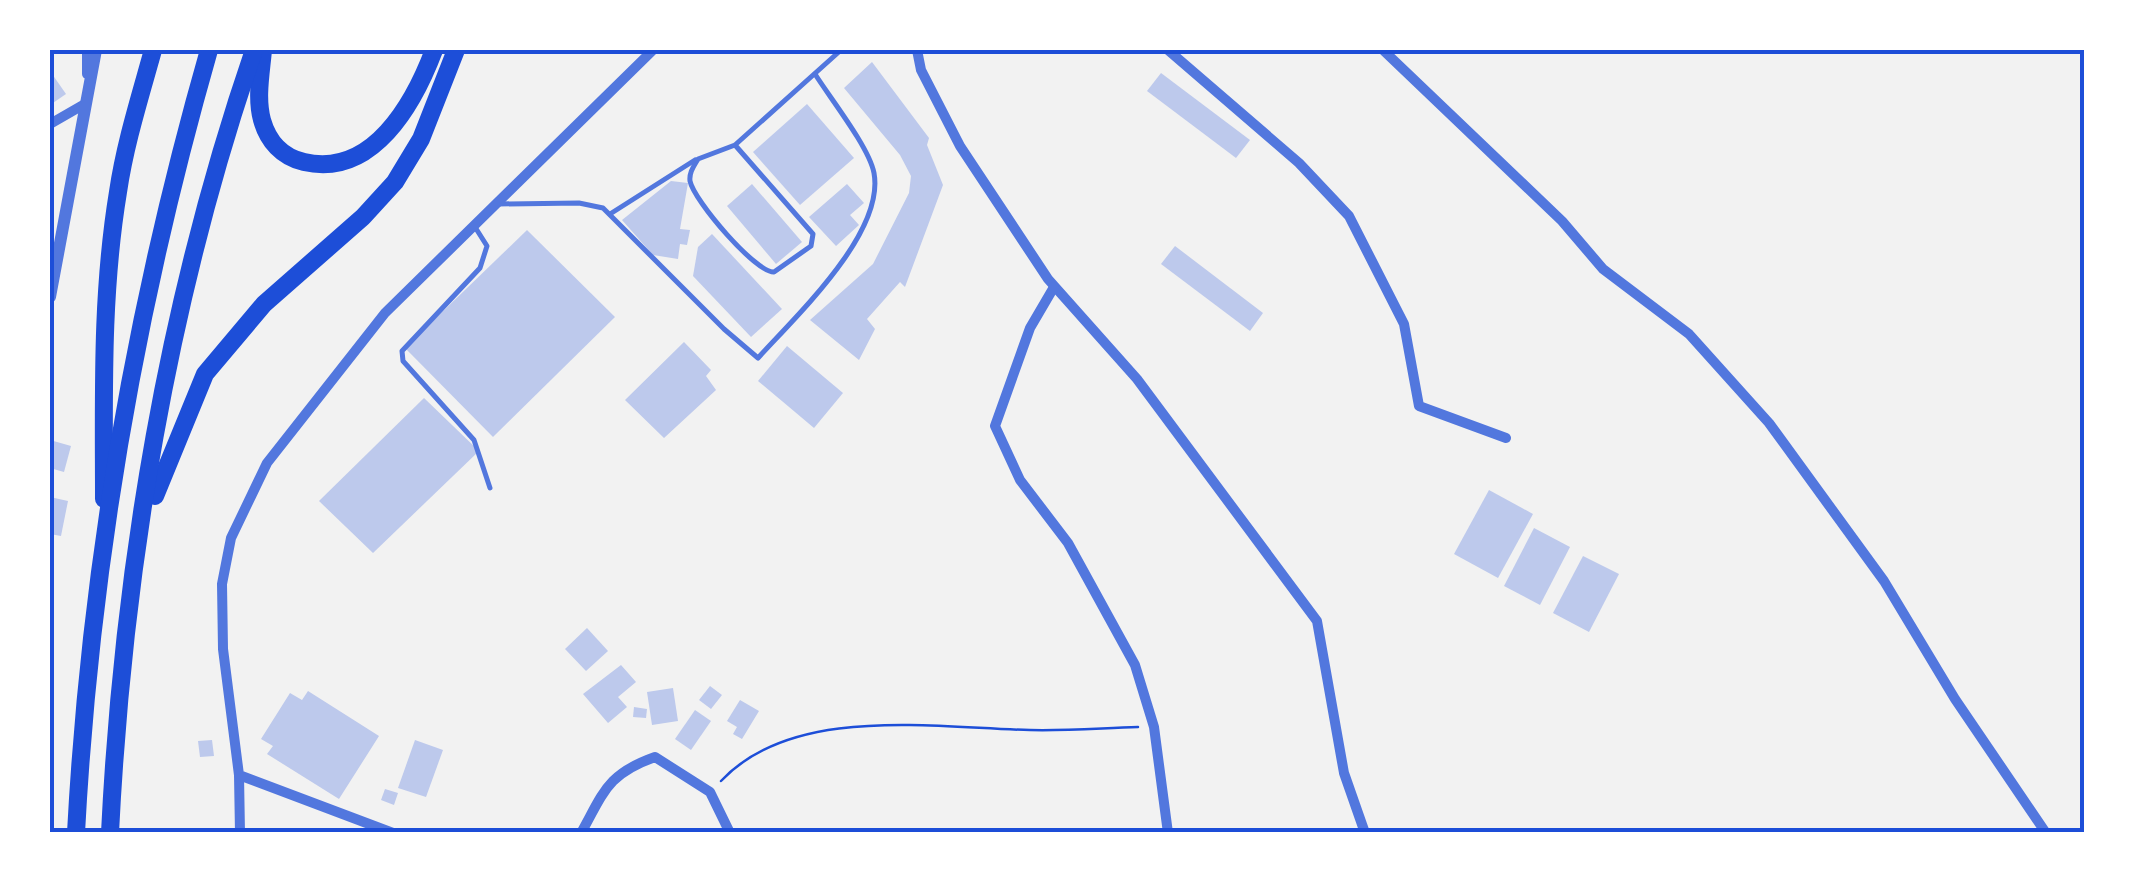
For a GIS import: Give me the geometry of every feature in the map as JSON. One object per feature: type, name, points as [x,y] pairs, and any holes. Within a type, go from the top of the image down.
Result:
[{"type":"highway","points":[[104,542],[102,377],[111,239],[118,188],[153,50]]},
{"type":"highway","points":[[76,833],[82,723],[104,542],[157,244],[209,50]]},
{"type":"highway","points":[[110,833],[119,673],[177,330],[254,50]]},
{"type":"highway","points":[[263,50],[259,100],[265,129],[286,155],[314,164],[349,159],[377,142],[411,100],[434,50]]},
{"type":"highway","points":[[140,534],[206,374],[264,304],[363,217],[396,182],[421,139],[456,50]]},
{"type":"street","points":[[87,50],[87,84]]},
{"type":"street","points":[[50,297],[96,50]]},
{"type":"street","points":[[240,833],[221,601],[225,561],[240,516],[267,463],[386,313],[654,50]]},
{"type":"street","points":[[917,50],[921,70],[960,146],[1054,287],[1137,379],[1317,622],[1344,773],[1365,833]]},
{"type":"street","points":[[1168,50],[1299,163],[1349,216],[1404,324],[1419,406],[1506,438]]},
{"type":"street","points":[[1383,50],[1562,221],[1603,269],[1689,334],[1769,422],[1884,582],[1955,699],[2046,833]]},
{"type":"street","points":[[50,124],[83,105]]},
{"type":"street","points":[[1054,287],[1030,328],[996,426],[1020,480],[1068,544],[1135,665],[1154,726],[1168,833]]},
{"type":"street","points":[[581,833],[594,801],[616,774],[655,757],[710,792],[730,833]]},
{"type":"street","points":[[238,775],[393,833]]},
{"type":"lane","points":[[610,214],[698,159],[735,145],[841,50]]},
{"type":"lane","points":[[498,204],[596,205],[610,214],[724,330],[758,358],[849,249],[868,219],[874,196],[874,170],[815,74]]},
{"type":"lane","points":[[698,159],[690,179],[702,204],[753,262],[774,272],[811,246],[813,234],[735,145]]},
{"type":"lane","points":[[475,227],[487,246],[480,268],[406,343],[402,361],[474,440],[490,488]]},
{"type":"path","points":[[710,792],[758,749],[808,736],[904,723],[1032,730],[1154,726]]},
{"type":"building","points":[[872,62],[929,138],[927,145],[943,185],[905,287],[900,282],[867,319],[875,329],[859,360],[810,320],[873,264],[909,193],[911,176],[900,155],[844,88]]},
{"type":"building","points":[[50,71],[66,94],[50,105]]},
{"type":"building","points":[[1161,73],[1250,140],[1236,158],[1147,91]]},
{"type":"building","points":[[807,104],[854,158],[800,205],[753,152]]},
{"type":"building","points":[[671,181],[688,183],[680,229],[690,230],[687,245],[680,244],[678,259],[653,255],[622,220]]},
{"type":"building","points":[[752,184],[802,242],[776,264],[727,206]]},
{"type":"building","points":[[847,184],[864,203],[850,215],[859,225],[836,246],[809,217]]},
{"type":"building","points":[[527,230],[615,317],[493,437],[405,348]]},
{"type":"building","points":[[712,234],[782,309],[751,337],[693,276],[698,247]]},
{"type":"building","points":[[1175,246],[1263,313],[1250,331],[1161,264]]},
{"type":"building","points":[[684,342],[711,370],[706,376],[716,390],[664,438],[625,400]]},
{"type":"building","points":[[787,346],[843,393],[814,428],[758,381]]},
{"type":"building","points":[[424,398],[479,451],[373,553],[319,501]]},
{"type":"building","points":[[50,440],[71,446],[64,472],[50,468]]},
{"type":"building","points":[[1489,490],[1533,514],[1498,578],[1454,554]]},
{"type":"building","points":[[50,497],[68,501],[61,536],[50,534]]},
{"type":"building","points":[[1534,528],[1570,547],[1540,605],[1504,586]]},
{"type":"building","points":[[1583,556],[1619,574],[1589,632],[1553,613]]},
{"type":"building","points":[[587,628],[608,651],[586,671],[565,649]]},
{"type":"building","points":[[621,665],[636,682],[618,697],[627,707],[608,723],[583,694]]},
{"type":"building","points":[[710,686],[722,695],[711,709],[699,700]]},
{"type":"building","points":[[673,688],[678,721],[652,725],[647,692]]},
{"type":"building","points":[[308,691],[379,736],[339,799],[267,754],[273,746],[261,739],[290,693],[302,700]]},
{"type":"building","points":[[740,700],[759,711],[742,739],[733,734],[737,727],[727,721]]},
{"type":"building","points":[[634,707],[647,709],[646,718],[633,717]]},
{"type":"building","points":[[695,710],[711,721],[691,750],[675,739]]},
{"type":"building","points":[[212,740],[214,756],[200,757],[198,741]]},
{"type":"building","points":[[415,740],[443,750],[426,797],[398,788]]},
{"type":"building","points":[[385,789],[398,793],[394,805],[381,800]]}]
